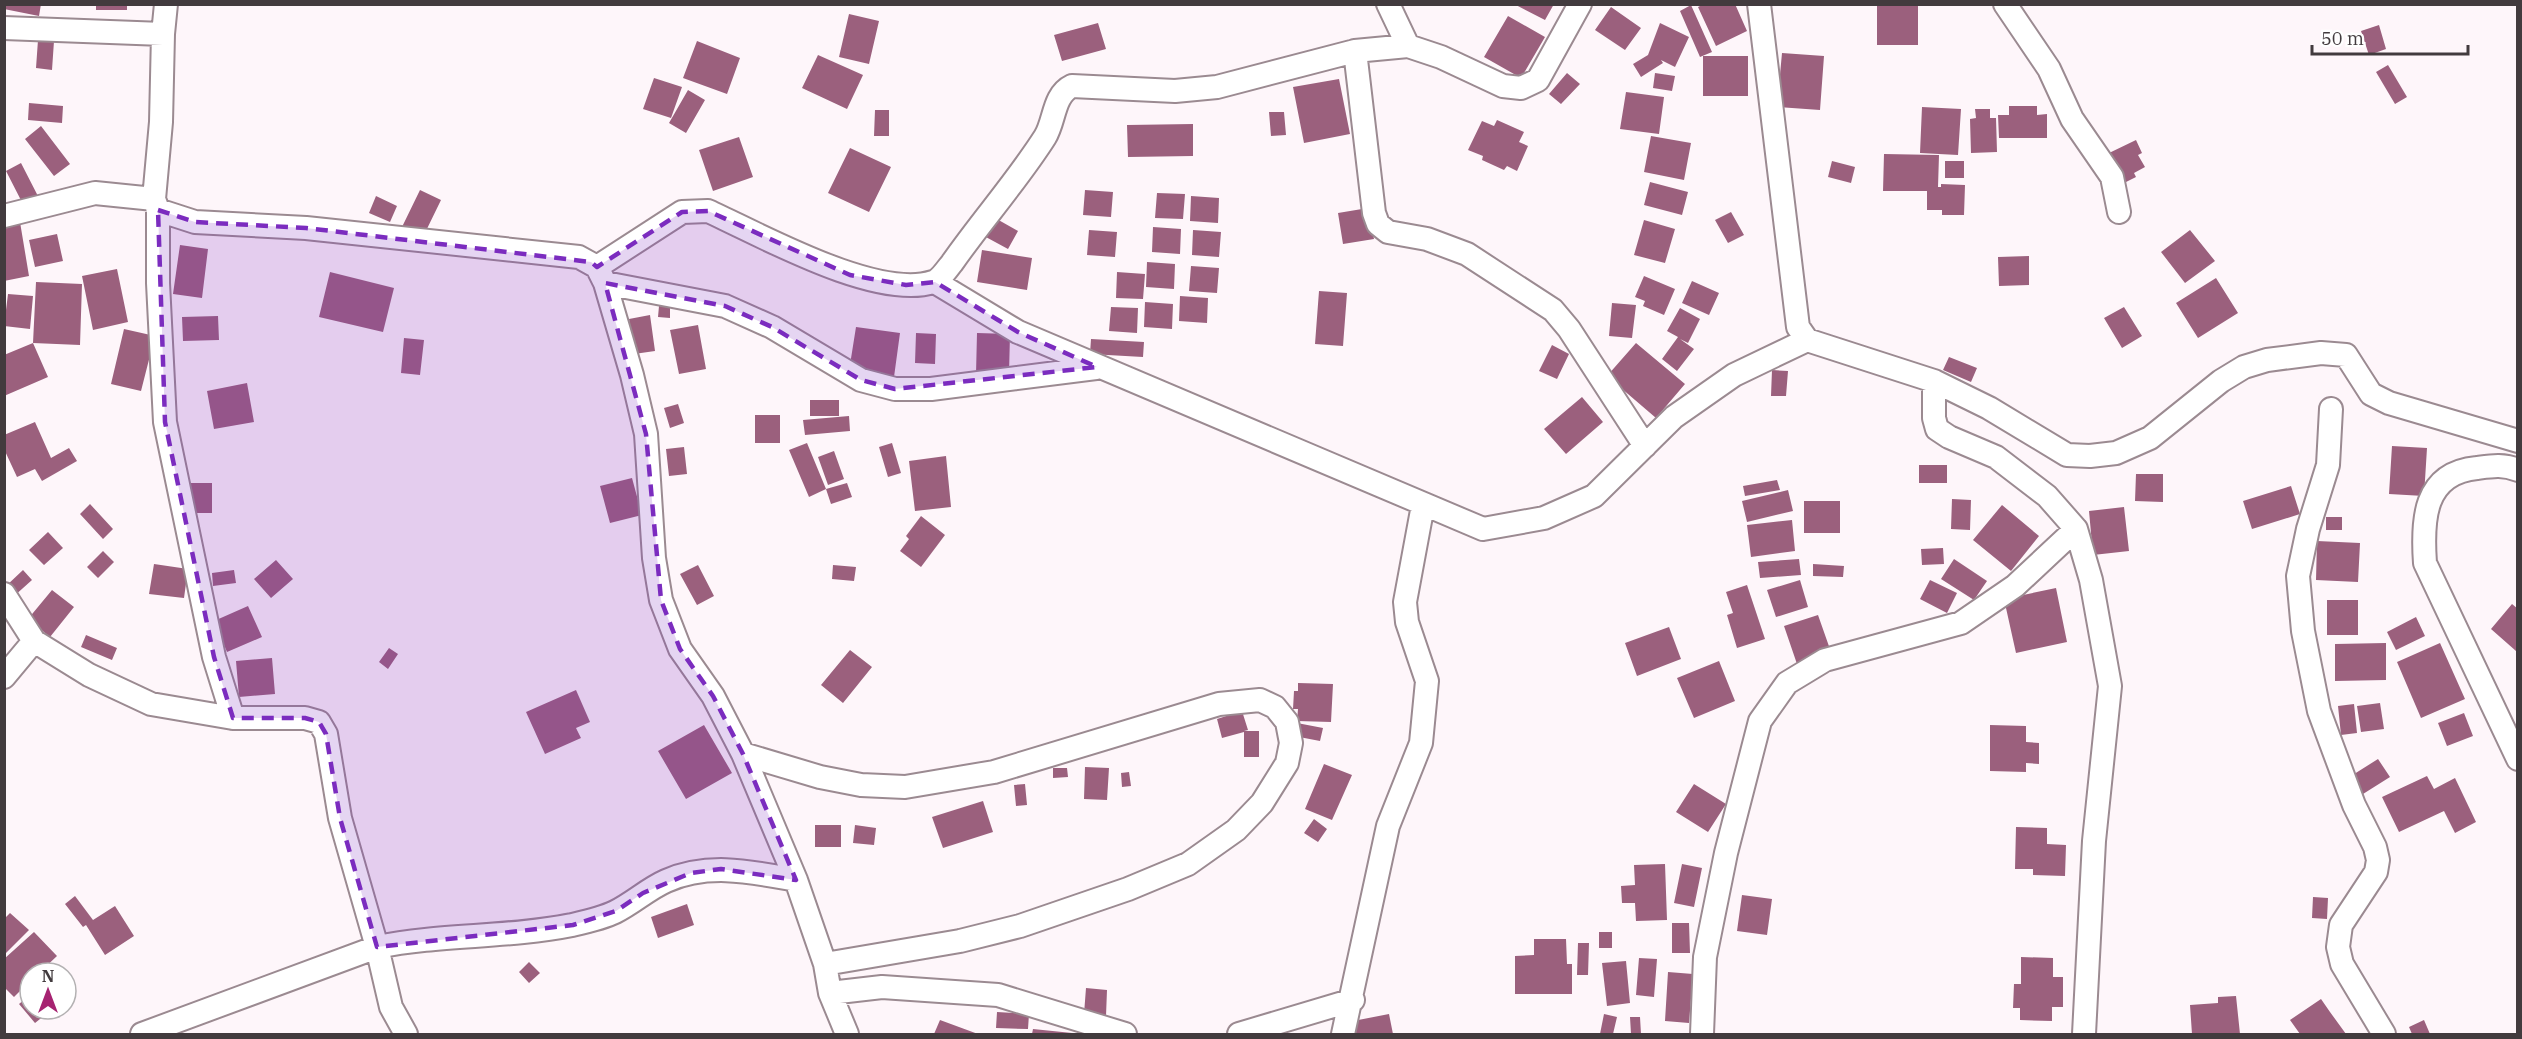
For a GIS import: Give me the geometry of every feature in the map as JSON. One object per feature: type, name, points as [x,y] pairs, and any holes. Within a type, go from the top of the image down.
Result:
[{"type":"street","points":[[166,4],[156,204],[165,422],[214,657],[233,718]]},
{"type":"street","points":[[1388,4],[1408,46]]},
{"type":"street","points":[[934,282],[952,263],[1047,135],[1064,90],[1086,85],[1175,91],[1217,87],[1355,51],[1408,46],[1442,57],[1503,86],[1521,88],[1538,80],[1580,4]]},
{"type":"street","points":[[1759,4],[1798,327],[1807,340],[1934,381],[1989,408],[2067,455],[2090,456],[2116,453],[2151,438],[2222,381],[2244,367],[2267,360],[2338,353],[2351,360],[2371,394],[2399,406],[2517,441]]},
{"type":"street","points":[[2005,4],[2049,69],[2072,119],[2112,177],[2119,212]]},
{"type":"street","points":[[4,28],[163,34]]},
{"type":"street","points":[[1355,51],[1374,213],[1378,224],[1388,232],[1427,239],[1467,254],[1553,310],[1569,329],[1645,446]]},
{"type":"street","points":[[4,216],[95,193],[156,204],[195,222],[306,228],[579,257],[601,275],[724,306],[772,327],[861,380],[896,389],[931,389],[1097,368]]},
{"type":"street","points":[[601,275],[682,212],[708,211],[850,275],[879,283],[906,285],[934,282],[1018,332],[1097,368],[1483,529],[1544,518],[1594,496],[1674,417],[1734,375],[1807,340]]},
{"type":"street","points":[[601,275],[632,375],[646,434],[654,558],[660,600],[680,649],[713,696],[742,754],[796,879],[825,964],[830,993],[847,1035]]},
{"type":"street","points":[[1934,381],[1934,418],[1937,429],[1949,437],[1996,457],[2020,473],[2047,496],[2076,529],[2091,580],[2110,686],[2094,841],[2084,1035]]},
{"type":"street","points":[[2331,409],[2328,465],[2308,529],[2298,576],[2303,631],[2319,711],[2354,805],[2375,847],[2378,860],[2376,872],[2341,925],[2338,947],[2342,964],[2384,1035]]},
{"type":"street","points":[[2517,470],[2505,465],[2460,469],[2445,480],[2432,496],[2424,517],[2423,535],[2425,563],[2429,573],[2517,759]]},
{"type":"street","points":[[1343,1035],[1353,1000],[1388,825],[1421,743],[1425,720],[1427,681],[1407,622],[1405,602],[1424,505]]},
{"type":"street","points":[[1702,1035],[1705,957],[1726,852],[1760,721],[1787,682],[1825,660],[1960,623],[2015,586],[2076,529]]},
{"type":"street","points":[[4,594],[33,641],[89,675],[151,704],[233,718],[306,718],[319,722],[326,734],[340,818],[377,947],[391,1007],[406,1035]]},
{"type":"street","points":[[4,677],[33,641]]},
{"type":"street","points":[[742,754],[820,777],[861,785],[905,787],[994,772],[1219,704],[1260,700],[1275,707],[1287,722],[1291,743],[1287,762],[1262,803],[1236,830],[1188,864],[1128,889],[1020,926],[960,942],[825,964]]},
{"type":"street","points":[[142,1035],[377,947],[415,939],[512,934],[573,925],[616,911],[642,893],[668,880],[691,873],[721,869],[796,879]]},
{"type":"street","points":[[830,993],[882,987],[998,995],[1125,1035]]},
{"type":"street","points":[[1239,1035],[1353,1000]]},
{"type":"highlighted area","points":[[158,210],[195,222],[306,228],[591,262],[597,267],[682,212],[708,211],[850,275],[906,285],[935,282],[1018,332],[1097,367],[895,389],[861,380],[772,327],[725,306],[605,283],[646,434],[661,600],[680,649],[713,696],[743,754],[796,880],[721,869],[691,873],[643,893],[616,911],[573,925],[377,947],[340,818],[326,734],[319,722],[305,718],[233,718],[214,657],[165,422]]},
{"type":"building","points":[[4,4],[41,4],[39,16],[4,9]]},
{"type":"building","points":[[96,4],[127,4],[127,10],[96,10]]},
{"type":"building","points":[[1514,4],[1554,4],[1545,20]]},
{"type":"building","points":[[1704,4],[1735,4],[1747,31],[1716,46],[1698,7]]},
{"type":"building","points":[[1877,4],[1918,4],[1918,45],[1877,45]]},
{"type":"building","points":[[1691,5],[1712,52],[1700,57],[1680,11]]},
{"type":"building","points":[[1611,7],[1641,28],[1625,50],[1595,30]]},
{"type":"building","points":[[849,14],[879,21],[869,64],[839,57]]},
{"type":"building","points":[[1508,16],[1545,37],[1521,78],[1484,57]]},
{"type":"building","points":[[1098,23],[1106,49],[1062,61],[1054,35]]},
{"type":"building","points":[[1660,23],[1689,37],[1675,67],[1661,60],[1663,63],[1641,77],[1633,64],[1648,55]]},
{"type":"building","points":[[2379,25],[2386,49],[2369,55],[2361,31]]},
{"type":"building","points":[[38,40],[54,41],[52,70],[36,68]]},
{"type":"building","points":[[697,41],[740,58],[727,94],[683,78]]},
{"type":"building","points":[[1782,53],[1824,56],[1820,110],[1777,107]]},
{"type":"building","points":[[818,55],[863,75],[847,109],[802,88]]},
{"type":"building","points":[[1703,56],[1748,56],[1748,96],[1703,96]]},
{"type":"building","points":[[2388,65],[2407,97],[2395,104],[2376,72]]},
{"type":"building","points":[[1567,73],[1580,84],[1561,104],[1549,94]]},
{"type":"building","points":[[1655,73],[1675,76],[1672,91],[1653,88]]},
{"type":"building","points":[[654,78],[682,87],[671,118],[643,109]]},
{"type":"building","points":[[1339,79],[1350,134],[1304,143],[1293,87]]},
{"type":"building","points":[[688,90],[705,100],[686,133],[669,123]]},
{"type":"building","points":[[1626,92],[1664,97],[1659,134],[1620,129]]},
{"type":"building","points":[[29,103],[63,106],[62,123],[28,120]]},
{"type":"building","points":[[2009,106],[2037,106],[2037,115],[2047,114],[2047,138],[1999,138],[1998,115],[2009,115]]},
{"type":"building","points":[[1922,107],[1961,109],[1958,155],[1920,153]]},
{"type":"building","points":[[1975,109],[1990,109],[1990,118],[1996,118],[1997,152],[1971,153],[1970,119],[1976,118]]},
{"type":"building","points":[[875,110],[889,110],[889,136],[874,136]]},
{"type":"building","points":[[1269,112],[1284,112],[1286,135],[1271,136]]},
{"type":"building","points":[[1497,120],[1524,132],[1519,142],[1528,146],[1517,171],[1507,166],[1504,170],[1482,160],[1483,156],[1468,150],[1482,121],[1494,126]]},
{"type":"building","points":[[1193,124],[1193,156],[1128,157],[1127,125]]},
{"type":"building","points":[[41,126],[70,164],[54,176],[25,139]]},
{"type":"building","points":[[1651,136],[1691,143],[1684,180],[1644,172]]},
{"type":"building","points":[[739,137],[753,177],[713,191],[699,150]]},
{"type":"building","points":[[2136,140],[2142,153],[2138,155],[2145,167],[2134,173],[2136,177],[2122,184],[2107,154]]},
{"type":"building","points":[[850,148],[891,167],[869,212],[828,193]]},
{"type":"building","points":[[1884,154],[1939,155],[1938,187],[1941,187],[1941,184],[1965,185],[1964,215],[1942,215],[1942,210],[1927,210],[1927,191],[1883,191]]},
{"type":"building","points":[[1832,161],[1855,167],[1851,183],[1828,177]]},
{"type":"building","points":[[1945,161],[1964,161],[1964,178],[1945,178]]},
{"type":"building","points":[[21,163],[41,202],[26,210],[6,171]]},
{"type":"building","points":[[1650,182],[1688,192],[1682,215],[1644,205]]},
{"type":"building","points":[[420,190],[441,200],[423,237],[402,227]]},
{"type":"building","points":[[1085,190],[1113,192],[1111,217],[1083,215]]},
{"type":"building","points":[[1157,193],[1185,194],[1183,219],[1155,218]]},
{"type":"building","points":[[376,196],[397,206],[390,222],[369,213]]},
{"type":"building","points":[[1191,196],[1219,198],[1218,223],[1190,221]]},
{"type":"building","points":[[1368,208],[1374,239],[1343,244],[1338,213]]},
{"type":"building","points":[[1731,212],[1744,235],[1728,243],[1715,220]]},
{"type":"building","points":[[995,218],[1018,231],[1008,249],[984,236]]},
{"type":"building","points":[[1644,220],[1675,229],[1665,263],[1634,255]]},
{"type":"building","points":[[20,222],[29,276],[4,281],[4,225]]},
{"type":"building","points":[[1153,227],[1181,229],[1180,254],[1152,252]]},
{"type":"building","points":[[1089,230],[1117,232],[1115,257],[1087,255]]},
{"type":"building","points":[[1193,230],[1221,232],[1219,257],[1192,255]]},
{"type":"building","points":[[2190,230],[2215,261],[2185,283],[2161,252]]},
{"type":"building","points":[[57,234],[63,261],[35,267],[29,240]]},
{"type":"building","points":[[180,245],[208,249],[202,298],[173,294]]},
{"type":"building","points":[[982,250],[1032,258],[1027,290],[977,282]]},
{"type":"building","points":[[2029,256],[2029,285],[1999,286],[1998,257]]},
{"type":"building","points":[[1147,262],[1175,264],[1174,289],[1146,287]]},
{"type":"building","points":[[1191,266],[1219,268],[1217,293],[1189,291]]},
{"type":"building","points":[[117,269],[128,322],[93,330],[82,276]]},
{"type":"building","points":[[330,272],[394,288],[383,332],[319,317]]},
{"type":"building","points":[[1117,272],[1145,274],[1143,299],[1116,298]]},
{"type":"building","points":[[1644,276],[1675,289],[1664,315],[1643,306],[1645,301],[1635,297]]},
{"type":"building","points":[[2216,278],[2238,313],[2198,338],[2176,303]]},
{"type":"building","points":[[1692,281],[1719,293],[1709,315],[1682,303]]},
{"type":"building","points":[[36,282],[82,284],[80,345],[33,343]]},
{"type":"building","points":[[1319,291],[1347,293],[1343,346],[1315,344]]},
{"type":"building","points":[[8,294],[33,296],[30,329],[4,326]]},
{"type":"building","points":[[1180,296],[1208,298],[1207,323],[1179,321]]},
{"type":"building","points":[[1145,302],[1173,304],[1172,329],[1144,327]]},
{"type":"building","points":[[1612,303],[1636,305],[1632,338],[1609,336]]},
{"type":"building","points":[[659,306],[670,307],[670,318],[658,317]]},
{"type":"building","points":[[1111,307],[1138,308],[1137,333],[1109,331]]},
{"type":"building","points":[[2124,307],[2142,336],[2122,348],[2104,318]]},
{"type":"building","points":[[1680,308],[1700,319],[1688,343],[1680,339],[1694,349],[1677,371],[1662,359],[1678,337],[1667,331]]},
{"type":"building","points":[[650,315],[655,351],[634,354],[629,319]]},
{"type":"building","points":[[218,316],[219,340],[183,341],[182,317]]},
{"type":"building","points":[[698,325],[706,369],[679,374],[670,330]]},
{"type":"building","points":[[856,327],[900,333],[894,377],[849,371]]},
{"type":"building","points":[[124,329],[155,336],[141,391],[111,384]]},
{"type":"building","points":[[916,333],[936,334],[935,364],[915,363]]},
{"type":"building","points":[[977,333],[1010,334],[1009,374],[976,374]]},
{"type":"building","points":[[404,338],[424,340],[420,375],[401,373]]},
{"type":"building","points":[[1091,339],[1144,342],[1143,357],[1090,354]]},
{"type":"building","points":[[33,343],[48,377],[4,396],[4,355]]},
{"type":"building","points":[[1636,343],[1685,384],[1656,418],[1607,376]]},
{"type":"building","points":[[1552,345],[1569,354],[1557,379],[1539,371]]},
{"type":"building","points":[[1949,357],[1977,368],[1971,382],[1943,370]]},
{"type":"building","points":[[1772,370],[1788,371],[1786,396],[1771,396]]},
{"type":"building","points":[[247,383],[254,422],[214,429],[207,391]]},
{"type":"building","points":[[1582,397],[1603,422],[1566,454],[1544,429]]},
{"type":"building","points":[[810,400],[839,400],[839,416],[810,416]]},
{"type":"building","points":[[678,404],[684,423],[670,428],[664,408]]},
{"type":"building","points":[[755,415],[780,415],[780,443],[755,443]]},
{"type":"building","points":[[849,416],[850,431],[805,435],[803,420]]},
{"type":"building","points":[[35,422],[51,458],[69,448],[77,461],[42,481],[35,469],[17,477],[4,449],[4,435]]},
{"type":"building","points":[[807,443],[826,489],[809,497],[789,450]]},
{"type":"building","points":[[892,443],[901,473],[888,477],[879,447]]},
{"type":"building","points":[[2392,446],[2427,448],[2424,496],[2389,494]]},
{"type":"building","points":[[684,447],[687,474],[669,476],[666,449]]},
{"type":"building","points":[[834,451],[844,479],[828,485],[818,457]]},
{"type":"building","points":[[946,456],[951,507],[915,511],[909,461]]},
{"type":"building","points":[[1919,465],[1947,465],[1947,483],[1919,483]]},
{"type":"building","points":[[2136,474],[2163,474],[2163,502],[2135,501]]},
{"type":"building","points":[[632,478],[642,515],[610,523],[600,486]]},
{"type":"building","points":[[1777,480],[1780,490],[1745,496],[1743,486]]},
{"type":"building","points":[[186,483],[212,483],[212,513],[186,513]]},
{"type":"building","points":[[847,483],[852,497],[831,504],[826,489]]},
{"type":"building","points":[[2291,486],[2300,514],[2252,529],[2243,501]]},
{"type":"building","points":[[1788,490],[1793,511],[1747,522],[1742,501]]},
{"type":"building","points":[[1952,499],[1971,500],[1970,530],[1951,529]]},
{"type":"building","points":[[1804,501],[1840,501],[1840,533],[1804,533]]},
{"type":"building","points":[[90,504],[113,529],[103,539],[80,514]]},
{"type":"building","points":[[2002,505],[2039,536],[2011,571],[1973,540]]},
{"type":"building","points":[[2124,507],[2129,551],[2093,555],[2089,511]]},
{"type":"building","points":[[921,516],[945,535],[921,567],[900,551],[909,539],[906,536]]},
{"type":"building","points":[[2326,517],[2342,517],[2342,530],[2326,530]]},
{"type":"building","points":[[1792,520],[1795,551],[1751,557],[1747,525]]},
{"type":"building","points":[[48,532],[63,548],[44,565],[29,550]]},
{"type":"building","points":[[2317,541],[2360,543],[2358,582],[2316,580]]},
{"type":"building","points":[[1943,548],[1944,564],[1922,565],[1921,549]]},
{"type":"building","points":[[103,551],[114,562],[98,578],[87,567]]},
{"type":"building","points":[[1799,559],[1801,575],[1760,578],[1758,562]]},
{"type":"building","points":[[1954,559],[1987,581],[1974,600],[1941,579]]},
{"type":"building","points":[[276,560],[293,579],[271,598],[254,579]]},
{"type":"building","points":[[154,564],[188,569],[184,598],[149,594]]},
{"type":"building","points":[[1813,564],[1844,566],[1843,577],[1813,576]]},
{"type":"building","points":[[698,565],[714,596],[697,605],[680,574]]},
{"type":"building","points":[[833,565],[856,567],[854,581],[832,579]]},
{"type":"building","points":[[23,570],[32,580],[13,597],[5,587]]},
{"type":"building","points":[[234,570],[236,583],[213,586],[212,573]]},
{"type":"building","points":[[1800,580],[1808,607],[1776,617],[1767,590]]},
{"type":"building","points":[[1930,580],[1957,593],[1947,613],[1920,599]]},
{"type":"building","points":[[1747,585],[1765,639],[1737,648],[1727,615],[1733,613],[1726,592]]},
{"type":"building","points":[[2056,588],[2067,642],[2016,653],[2004,599]]},
{"type":"building","points":[[52,590],[74,607],[50,637],[28,619]]},
{"type":"building","points":[[2327,600],[2358,600],[2358,635],[2327,635]]},
{"type":"building","points":[[2512,604],[2518,609],[2516,651],[2491,629]]},
{"type":"building","points":[[248,606],[262,637],[227,652],[214,621]]},
{"type":"building","points":[[1818,615],[1831,652],[1797,664],[1784,626]]},
{"type":"building","points":[[2416,617],[2425,636],[2396,650],[2387,632]]},
{"type":"building","points":[[1669,627],[1681,659],[1637,676],[1625,643]]},
{"type":"building","points":[[86,635],[117,648],[112,660],[81,647]]},
{"type":"building","points":[[2386,643],[2386,680],[2335,681],[2335,644]]},
{"type":"building","points":[[2440,643],[2465,699],[2421,718],[2397,662]]},
{"type":"building","points":[[389,648],[398,654],[388,669],[379,662]]},
{"type":"building","points":[[850,650],[872,667],[843,703],[821,685]]},
{"type":"building","points":[[272,658],[275,694],[239,697],[236,661]]},
{"type":"building","points":[[1719,661],[1735,701],[1694,718],[1677,678]]},
{"type":"building","points":[[1298,683],[1333,684],[1331,722],[1297,721],[1298,709],[1293,709],[1294,691],[1298,691]]},
{"type":"building","points":[[576,690],[590,722],[576,728],[581,738],[545,754],[526,712]]},
{"type":"building","points":[[2380,703],[2384,729],[2361,732],[2357,706]]},
{"type":"building","points":[[2354,704],[2357,733],[2341,735],[2338,706]]},
{"type":"building","points":[[1242,711],[1248,730],[1244,731],[1259,731],[1259,757],[1244,757],[1244,732],[1222,738],[1217,719]]},
{"type":"building","points":[[2464,713],[2473,736],[2447,746],[2438,723]]},
{"type":"building","points":[[1297,723],[1323,728],[1320,741],[1294,736]]},
{"type":"building","points":[[704,725],[732,773],[686,799],[658,751]]},
{"type":"building","points":[[1990,725],[2026,726],[2026,742],[2039,743],[2039,764],[2026,763],[2026,772],[1990,771]]},
{"type":"building","points":[[2378,759],[2390,777],[2363,794],[2351,776]]},
{"type":"building","points":[[1324,764],[1352,775],[1332,820],[1305,809]]},
{"type":"building","points":[[1085,767],[1109,768],[1107,800],[1084,799]]},
{"type":"building","points":[[1053,768],[1067,768],[1068,777],[1053,778]]},
{"type":"building","points":[[1129,772],[1131,786],[1122,787],[1121,773]]},
{"type":"building","points":[[2427,776],[2434,789],[2455,778],[2476,822],[2455,833],[2444,811],[2399,832],[2382,797]]},
{"type":"building","points":[[1025,784],[1027,805],[1016,806],[1014,785]]},
{"type":"building","points":[[1694,784],[1726,804],[1708,832],[1676,812]]},
{"type":"building","points":[[983,801],[993,832],[943,848],[932,817]]},
{"type":"building","points":[[1314,819],[1327,829],[1318,842],[1304,833]]},
{"type":"building","points":[[815,825],[841,825],[841,847],[815,847]]},
{"type":"building","points":[[855,825],[876,828],[874,845],[853,843]]},
{"type":"building","points":[[2016,827],[2047,828],[2047,844],[2066,845],[2065,876],[2033,875],[2033,869],[2015,869]]},
{"type":"building","points":[[1665,864],[1667,920],[1636,921],[1635,903],[1622,903],[1621,886],[1635,885],[1634,865]]},
{"type":"building","points":[[1682,864],[1702,868],[1694,907],[1674,903]]},
{"type":"building","points":[[1742,895],[1772,899],[1767,935],[1737,931]]},
{"type":"building","points":[[75,896],[93,920],[115,906],[134,936],[105,955],[86,925],[83,927],[65,904]]},
{"type":"building","points":[[2313,897],[2328,898],[2327,919],[2312,918]]},
{"type":"building","points":[[687,904],[694,925],[658,938],[651,917]]},
{"type":"building","points":[[10,913],[29,930],[4,955],[4,919]]},
{"type":"building","points":[[1672,923],[1689,923],[1690,953],[1672,953]]},
{"type":"building","points":[[34,932],[57,956],[52,961],[18,961],[18,993],[14,997],[4,987],[4,959]]},
{"type":"building","points":[[1599,932],[1612,932],[1612,948],[1599,948]]},
{"type":"building","points":[[1534,939],[1566,939],[1567,964],[1572,964],[1572,994],[1515,994],[1515,956],[1534,955]]},
{"type":"building","points":[[1578,943],[1589,943],[1588,975],[1577,975]]},
{"type":"building","points":[[2021,957],[2053,958],[2053,977],[2063,977],[2063,1007],[2052,1007],[2052,1021],[2020,1020],[2020,1008],[2013,1008],[2014,984],[2021,984]]},
{"type":"building","points":[[1639,958],[1657,959],[1654,997],[1636,995]]},
{"type":"building","points":[[1626,961],[1630,1003],[1607,1006],[1602,963]]},
{"type":"building","points":[[529,962],[540,973],[529,983],[519,972]]},
{"type":"building","points":[[1668,972],[1693,974],[1689,1023],[1665,1021]]},
{"type":"building","points":[[1086,988],[1107,990],[1106,1016],[1084,1014]]},
{"type":"building","points":[[2236,996],[2240,1034],[2192,1034],[2190,1005],[2218,1003],[2218,997]]},
{"type":"building","points":[[2321,999],[2346,1034],[2300,1034],[2290,1020]]},
{"type":"building","points":[[997,1012],[1029,1014],[1028,1029],[996,1028]]},
{"type":"building","points":[[1389,1014],[1393,1034],[1351,1034],[1348,1022]]},
{"type":"building","points":[[1604,1014],[1617,1017],[1613,1034],[1600,1034]]},
{"type":"building","points":[[1630,1017],[1640,1017],[1641,1034],[1631,1034]]},
{"type":"building","points":[[940,1020],[978,1034],[934,1034]]},
{"type":"building","points":[[2424,1020],[2430,1034],[2412,1034],[2409,1027]]},
{"type":"building","points":[[1033,1029],[1072,1033],[1072,1034],[1032,1034]]}]
